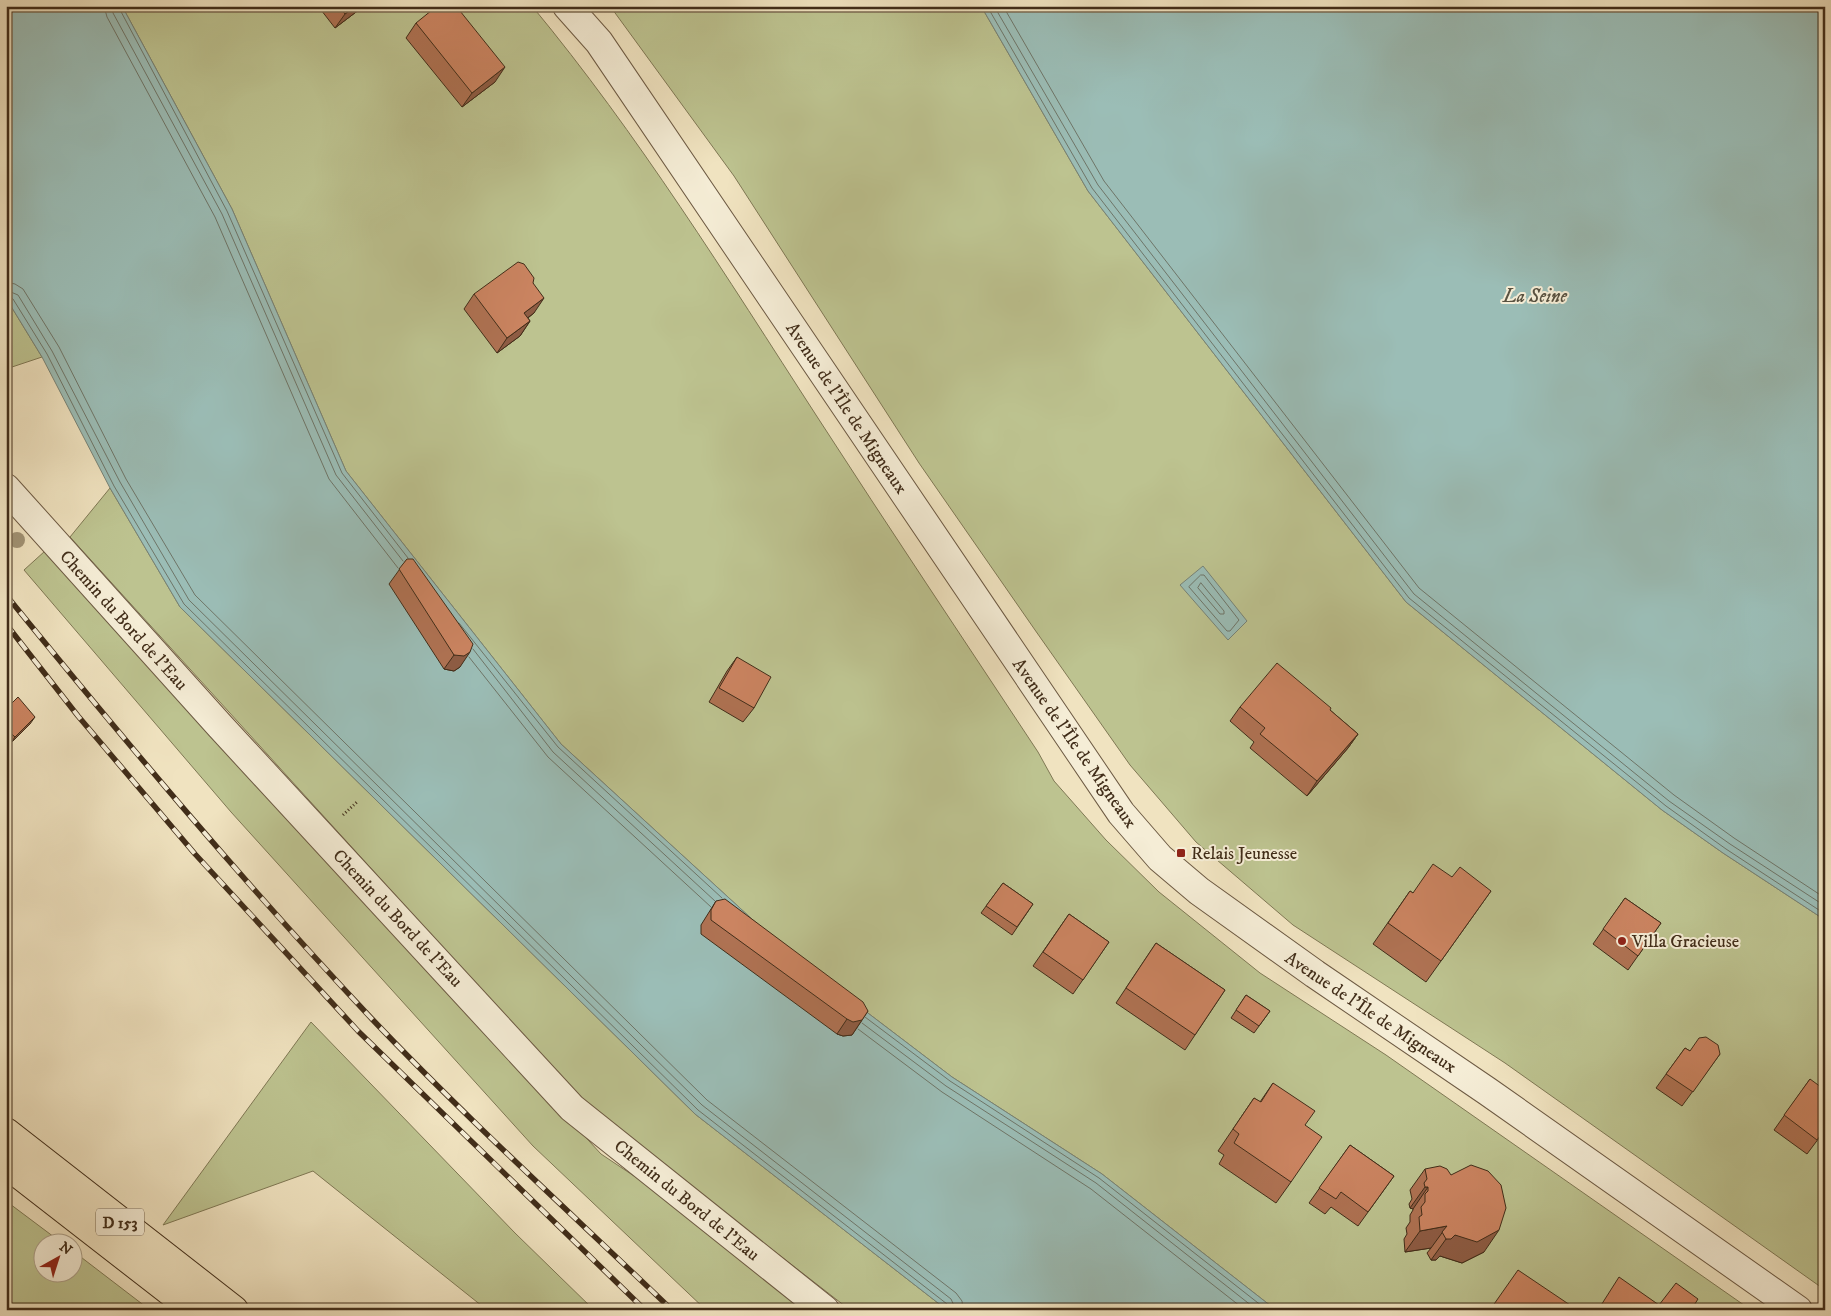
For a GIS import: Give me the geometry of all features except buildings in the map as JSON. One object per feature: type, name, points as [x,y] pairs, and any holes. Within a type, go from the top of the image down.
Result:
[{"type":"main road","name":"D 153","points":[[6,1132],[234,1310]]},
{"type":"main road","name":"D 153","points":[[6,1164],[194,1310]]},
{"type":"street","name":"Avenue de l'Île de Migneaux","points":[[567,6],[599,42],[1121,813],[1160,858],[1199,891],[1315,974],[1487,1091],[1798,1310]]},
{"type":"street","name":"Chemin du Bord de l'Eau","points":[[6,488],[220,726],[572,1108],[825,1310]]},
{"type":"green space","points":[[122,6],[532,6],[608,104],[680,206],[1038,752],[1054,781],[1106,840],[1159,892],[1260,973],[1386,1055],[1751,1310],[1276,1310],[1102,1174],[952,1077],[789,953],[561,744],[346,471],[232,209]]},
{"type":"green space","points":[[610,6],[981,6],[1088,191],[1406,602],[1662,810],[1723,853],[1825,920],[1825,1290],[1505,1063],[1293,925],[1196,842],[1130,765],[1035,630],[919,463],[734,176]]},
{"type":"green space","points":[[6,298],[42,357],[6,369]]},
{"type":"green space","points":[[110,488],[180,607],[695,1114],[947,1310],[850,1310],[586,1105],[70,537]]},
{"type":"green space","points":[[45,551],[601,1154],[691,1214],[808,1310],[706,1310],[533,1146],[231,812],[24,570]]},
{"type":"green space","points":[[311,1022],[515,1233],[594,1310],[487,1310],[313,1171],[163,1225]]},
{"type":"green space","points":[[6,1201],[50,1234],[32,1234],[32,1284],[82,1284],[82,1258],[150,1310],[6,1310]]},
{"type":"water","points":[[6,6],[122,6],[232,209],[346,471],[561,744],[789,953],[952,1077],[1102,1174],[1276,1310],[947,1310],[695,1114],[180,607],[110,488],[42,357],[6,298]]},
{"type":"water","name":"La Seine","points":[[981,6],[1825,6],[1825,920],[1723,853],[1662,810],[1406,602],[1088,191]]},
{"type":"water","points":[[1203,566],[1247,621],[1228,640],[1180,585]]},
{"type":"railway","points":[[6,595],[185,810],[324,968],[408,1057],[672,1310]]},
{"type":"railway","points":[[6,624],[78,716],[195,854],[358,1031],[645,1310]]},
{"type":"place","name":"Relais Jeunesse","points":[[1181,853]]},
{"type":"place","name":"Villa Gracieuse","points":[[1622,941]]}]
